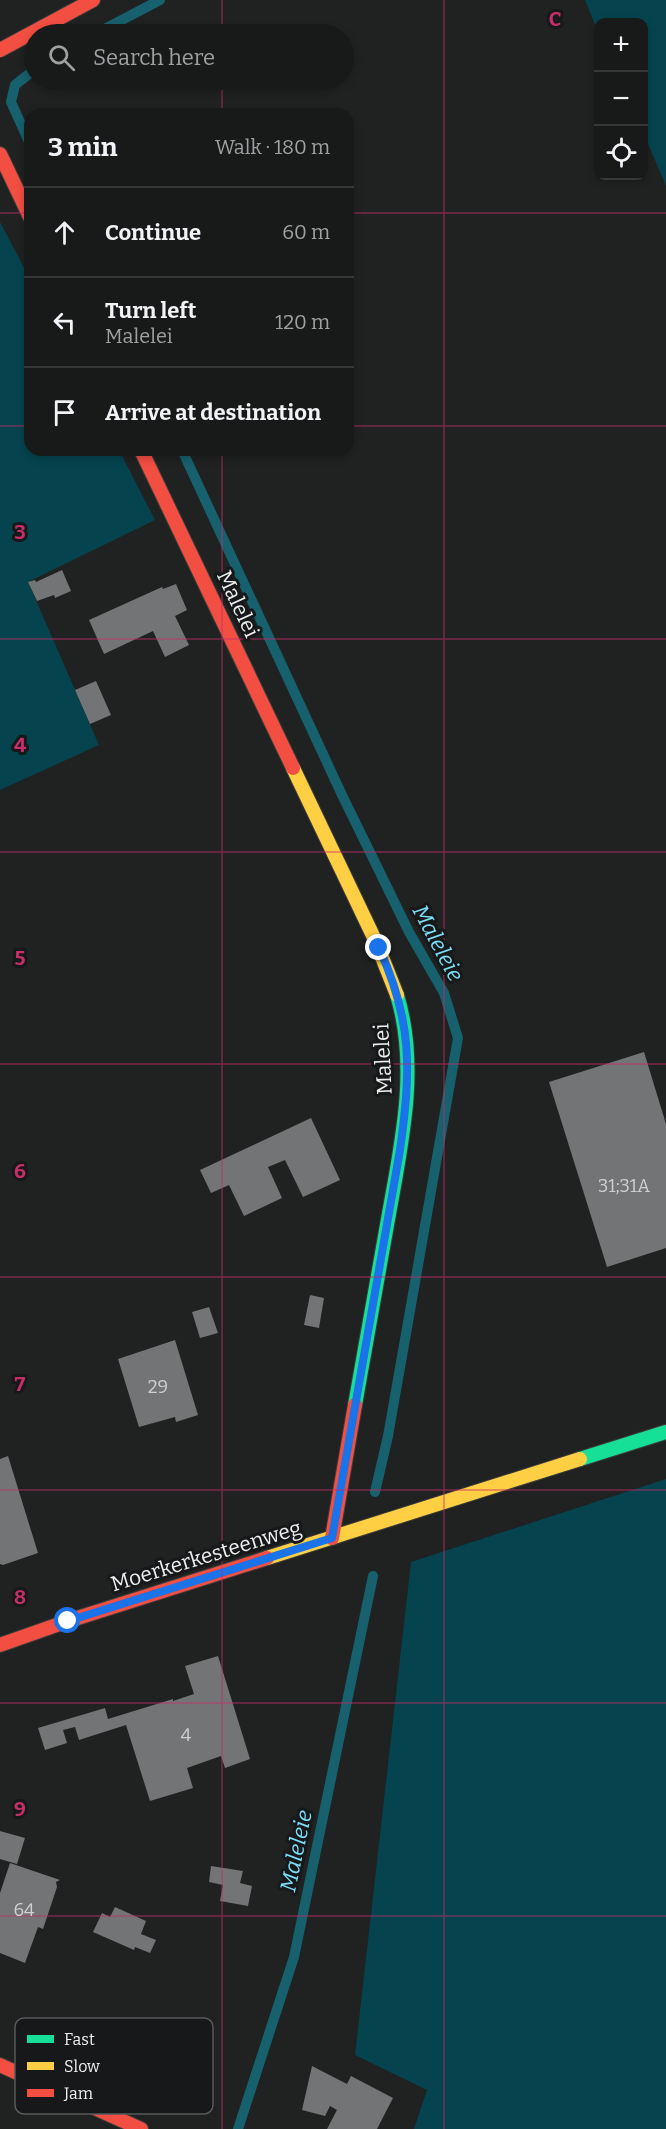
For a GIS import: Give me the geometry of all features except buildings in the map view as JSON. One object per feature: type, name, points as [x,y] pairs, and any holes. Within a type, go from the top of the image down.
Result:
[{"type":"street","points":[[48,24],[93,0]]},
{"type":"street","points":[[0,50],[24,37]]},
{"type":"street","points":[[0,154],[24,204]]},
{"type":"street","name":"Malelei","points":[[144,456],[387,965],[405,1024],[408,1071],[400,1150],[332,1538]]},
{"type":"street","name":"Moerkerkesteenweg","points":[[0,1645],[68,1621],[666,1432]]},
{"type":"street","points":[[0,2065],[15,2072]]},
{"type":"street","points":[[108,2114],[141,2129]]},
{"type":"shaded area","points":[[585,0],[666,0],[666,186],[648,143],[648,18],[594,18],[594,22]]},
{"type":"shaded area","points":[[0,222],[24,268],[24,456],[122,456],[155,520],[28,582],[99,745],[0,790]]},
{"type":"shaded area","points":[[666,1479],[666,2129],[414,2129],[427,2090],[355,2055],[411,1562]]},
{"type":"waterway","name":"Maleleie","points":[[114,24],[160,0]]},
{"type":"waterway","name":"Maleleie","points":[[24,78],[15,85],[11,102],[24,131]]},
{"type":"waterway","name":"Maleleie","points":[[185,456],[342,795],[409,932],[444,993],[458,1038],[388,1436],[375,1492]]},
{"type":"waterway","name":"Maleleie","points":[[238,2129],[294,1957],[373,1576]]},
{"type":"traffic: fast","points":[[355,1405],[406,1110],[407,1052],[404,1023],[397,995]]},
{"type":"traffic: fast","points":[[580,1459],[666,1432]]},
{"type":"traffic: slow","points":[[293,768],[376,942],[397,995]]},
{"type":"traffic: slow","points":[[267,1558],[580,1459]]},
{"type":"traffic: jam","points":[[48,24],[93,0]]},
{"type":"traffic: jam","points":[[0,50],[24,37]]},
{"type":"traffic: jam","points":[[0,154],[24,204]]},
{"type":"traffic: jam","points":[[144,456],[293,768]]},
{"type":"traffic: jam","points":[[332,1538],[355,1405]]},
{"type":"traffic: jam","points":[[0,1645],[267,1558]]},
{"type":"traffic: jam","points":[[0,2065],[15,2072]]},
{"type":"traffic: jam","points":[[108,2114],[141,2129]]},
{"type":"route","points":[[68,1621],[332,1538],[400,1150],[406,1103],[408,1048],[405,1024],[387,965],[379,948]]}]
